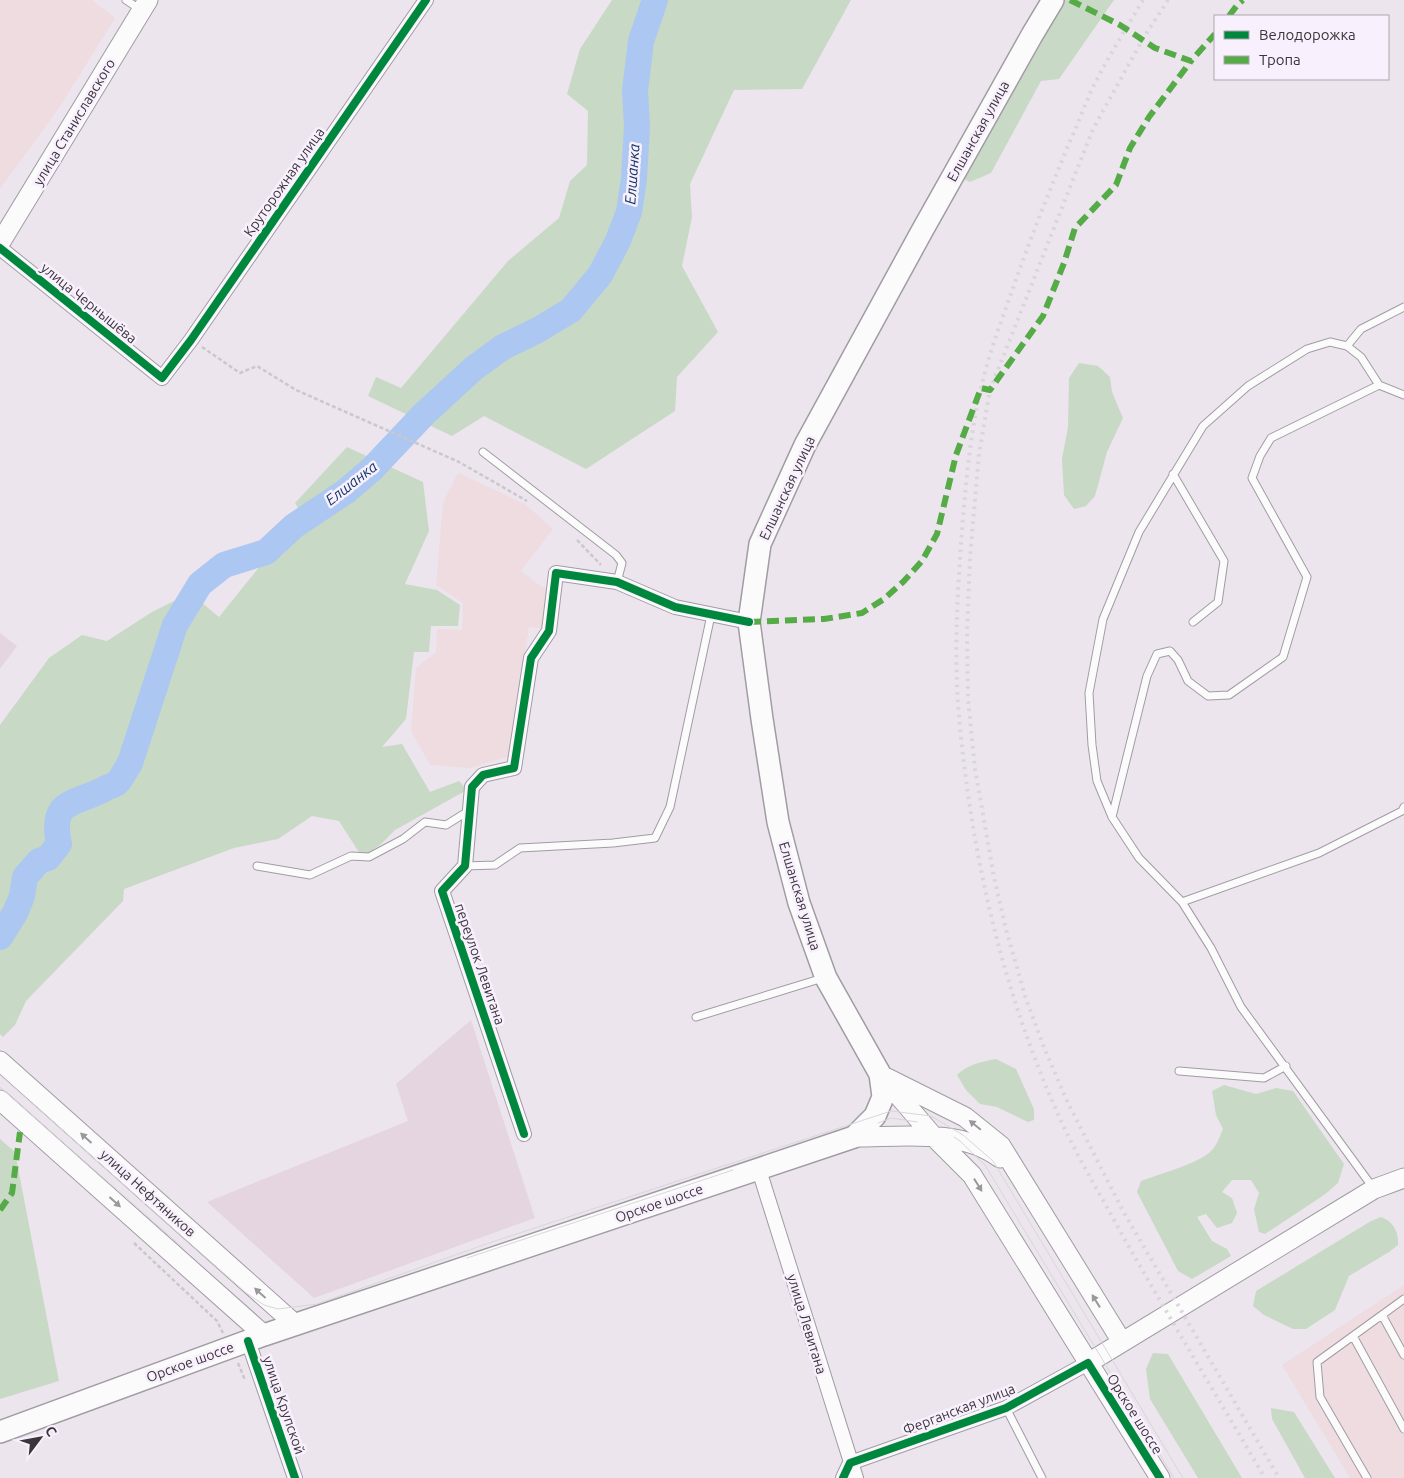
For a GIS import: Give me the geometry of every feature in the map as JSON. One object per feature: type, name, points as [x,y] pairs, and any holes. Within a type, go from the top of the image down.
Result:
[{"type":"main road","name":"Елшанская улица","points":[[880,1074],[826,978],[799,903],[778,822],[749,622],[760,544],[806,445],[931,214],[1053,0]]},
{"type":"main road","name":"улица Станиславского","points":[[0,243],[139,3]]},
{"type":"main road","name":"улица Нефтяников","points":[[0,1061],[296,1325]]},
{"type":"main road","points":[[880,1074],[933,1136],[974,1144],[991,1151],[1017,1171]]},
{"type":"main road","points":[[854,1137],[875,1116],[883,1097],[880,1074]]},
{"type":"main road","points":[[880,1074],[965,1117],[1001,1146],[1122,1342]]},
{"type":"main road","name":"улица Нефтяников","points":[[0,1100],[248,1341]]},
{"type":"main road","name":"Орское шоссе","points":[[0,1432],[248,1341],[854,1137],[933,1136],[972,1175],[1160,1478]]},
{"type":"main road","points":[[1088,1362],[1374,1189],[1404,1178]]},
{"type":"street","name":"Круторожная улица","points":[[162,378],[426,0]]},
{"type":"street","name":"улица Чернышёва","points":[[0,248],[162,378]]},
{"type":"street","points":[[465,866],[472,788],[483,775],[514,768],[531,658],[549,631],[556,573],[617,582],[675,607],[749,622]]},
{"type":"street","name":"переулок Левитана","points":[[465,866],[442,890],[524,1134]]},
{"type":"street","name":"улица Левитана","points":[[759,1170],[856,1478]]},
{"type":"street","name":"улица Крупской","points":[[248,1341],[296,1478]]},
{"type":"street","name":"Ферганская улица","points":[[850,1463],[1006,1408],[1088,1362]]},
{"type":"street","points":[[843,1478],[850,1463]]},
{"type":"lane","points":[[1347,346],[1361,330],[1404,307]]},
{"type":"lane","points":[[1374,1189],[1286,1066],[1241,1007],[1211,948],[1182,902],[1139,858],[1112,817],[1097,781],[1092,746],[1089,693],[1103,619],[1139,532],[1202,426],[1248,386],[1307,349],[1330,342],[1347,346],[1361,357],[1379,385],[1404,395]]},
{"type":"lane","points":[[1112,817],[1146,676],[1157,654],[1170,651],[1178,660],[1188,680],[1208,696],[1228,694],[1283,657],[1307,577],[1252,478],[1260,456],[1271,438],[1379,385]]},
{"type":"lane","points":[[483,452],[616,555],[622,563],[617,582]]},
{"type":"lane","points":[[1173,474],[1224,561],[1218,602],[1193,622]]},
{"type":"lane","points":[[465,866],[495,865],[520,848],[613,843],[655,838],[670,807],[711,615]]},
{"type":"lane","points":[[1182,902],[1319,853],[1402,811],[1404,807]]},
{"type":"lane","points":[[257,866],[310,875],[351,856],[369,857],[403,839],[425,822],[446,824],[470,810]]},
{"type":"lane","points":[[696,1017],[826,978]]},
{"type":"lane","points":[[1179,1071],[1264,1078],[1286,1066]]},
{"type":"lane","points":[[1367,1478],[1320,1397],[1317,1362],[1404,1300]]},
{"type":"lane","points":[[1382,1315],[1404,1355]]},
{"type":"lane","points":[[1353,1336],[1404,1429]]},
{"type":"lane","points":[[1006,1408],[1042,1478]]},
{"type":"path","points":[[374,425],[459,462],[530,503]]},
{"type":"path","points":[[571,535],[617,582]]},
{"type":"path","points":[[132,1241],[217,1321],[248,1341],[248,1386]]},
{"type":"shaded area","points":[[0,0],[92,0],[115,18],[59,108],[0,189]]},
{"type":"shaded area","points":[[458,473],[525,504],[553,529],[521,571],[542,587],[554,589],[547,629],[529,627],[510,756],[470,768],[430,765],[411,731],[416,668],[436,652],[437,629],[462,630],[463,603],[436,585],[443,503]]},
{"type":"shaded area","points":[[0,633],[17,646],[0,669]]},
{"type":"shaded area","points":[[471,1020],[535,1218],[314,1298],[207,1202],[408,1121],[396,1084]]},
{"type":"shaded area","points":[[1404,1285],[1404,1478],[1350,1478],[1282,1365]]},
{"type":"green space","points":[[612,0],[851,0],[802,89],[734,90],[690,184],[692,217],[682,266],[718,332],[677,377],[675,411],[586,469],[484,416],[452,436],[368,396],[376,377],[401,388],[508,261],[559,218],[570,181],[587,165],[588,111],[567,94],[580,49]]},
{"type":"green space","points":[[1062,0],[1114,0],[1059,79],[1041,81],[991,173],[970,182],[959,177]]},
{"type":"green space","points":[[1079,363],[1098,366],[1110,377],[1112,392],[1123,418],[1107,452],[1095,496],[1086,506],[1074,509],[1064,495],[1062,459],[1068,427],[1069,378]]},
{"type":"green space","points":[[347,447],[423,482],[429,531],[405,584],[437,590],[460,605],[458,626],[431,626],[429,652],[414,652],[406,719],[382,747],[402,744],[430,792],[459,781],[467,790],[395,830],[380,845],[362,857],[339,821],[312,816],[278,839],[234,848],[124,889],[123,901],[26,1001],[15,1025],[3,1037],[0,1034],[0,725],[49,658],[82,635],[107,641],[152,612],[190,593],[219,617],[302,514],[295,503]]},
{"type":"green space","points":[[996,1059],[1016,1069],[1034,1109],[1034,1120],[1028,1122],[997,1107],[980,1104],[966,1090],[957,1075],[970,1066]]},
{"type":"green space","points":[[1224,1085],[1256,1094],[1276,1088],[1293,1091],[1344,1164],[1338,1183],[1324,1195],[1265,1234],[1259,1232],[1254,1209],[1259,1193],[1251,1180],[1232,1180],[1222,1192],[1232,1198],[1237,1213],[1232,1223],[1217,1228],[1206,1214],[1197,1217],[1212,1241],[1227,1249],[1231,1256],[1192,1279],[1178,1271],[1137,1192],[1141,1181],[1189,1164],[1207,1155],[1214,1148],[1223,1129],[1216,1115],[1212,1091]]},
{"type":"green space","points":[[0,1139],[15,1152],[59,1381],[0,1399]]},
{"type":"green space","points":[[1381,1217],[1392,1224],[1397,1236],[1398,1245],[1349,1276],[1335,1310],[1306,1329],[1293,1329],[1264,1315],[1253,1306],[1256,1291],[1371,1221]]},
{"type":"green space","points":[[1153,1353],[1168,1354],[1242,1478],[1198,1478],[1150,1399],[1146,1369]]},
{"type":"green space","points":[[1271,1408],[1294,1412],[1335,1478],[1305,1478],[1272,1419]]},
{"type":"waterway","name":"Елшанка","points":[[0,937],[15,913],[22,896],[25,877],[39,861],[48,858],[59,844],[57,829],[58,818],[62,810],[76,801],[117,783],[130,763],[175,625],[200,584],[224,565],[266,552],[294,526],[345,492],[372,469],[424,414],[474,368],[503,347],[538,330],[571,310],[600,275],[617,243],[629,212],[634,179],[637,126],[635,91],[641,41],[655,0]]},
{"type":"tram line","points":[[0,1075],[245,1292],[264,1305],[278,1309],[317,1304],[489,1243],[891,1111],[931,1116],[963,1135],[993,1161],[1183,1478]]},
{"type":"tram line","points":[[0,1087],[182,1247]]},
{"type":"tram line","points":[[878,1123],[891,1118],[917,1122]]},
{"type":"tram line","points":[[954,1137],[985,1165],[1174,1478]]},
{"type":"tram line","points":[[467,1258],[733,1170]]},
{"type":"railway","points":[[1143,0],[1095,83],[1089,97],[1030,240],[985,373],[971,440],[962,529],[956,638],[958,704],[970,808],[990,912],[1019,1014],[1037,1063],[1064,1128],[1089,1175],[1265,1478]]},
{"type":"railway","points":[[1168,0],[1144,37],[1093,129],[990,390],[979,454],[970,557],[967,633],[968,699],[975,769],[994,877],[1025,996],[1045,1050],[1068,1103],[1123,1211],[1279,1478]]},
{"type":"marked path","points":[[1070,0],[1120,25],[1155,48],[1191,61],[1214,35]]},
{"type":"marked path","points":[[1230,15],[1243,0]]},
{"type":"marked path","points":[[749,622],[824,619],[862,613],[884,599],[922,561],[937,534],[956,455],[981,388],[990,390],[1043,316],[1064,263],[1075,228],[1116,185],[1130,148],[1149,117],[1191,61]]},
{"type":"marked path","points":[[0,1210],[12,1193],[20,1132]]},
{"type":"cycle path","points":[[0,248],[162,378],[191,340],[426,0]]},
{"type":"cycle path","points":[[524,1134],[442,891],[465,866],[472,787],[483,775],[514,768],[531,658],[549,631],[556,573],[617,582],[675,607],[749,622]]},
{"type":"cycle path","points":[[248,1341],[295,1478]]},
{"type":"cycle path","points":[[843,1478],[850,1463],[1006,1408],[1088,1363],[1160,1478]]}]
